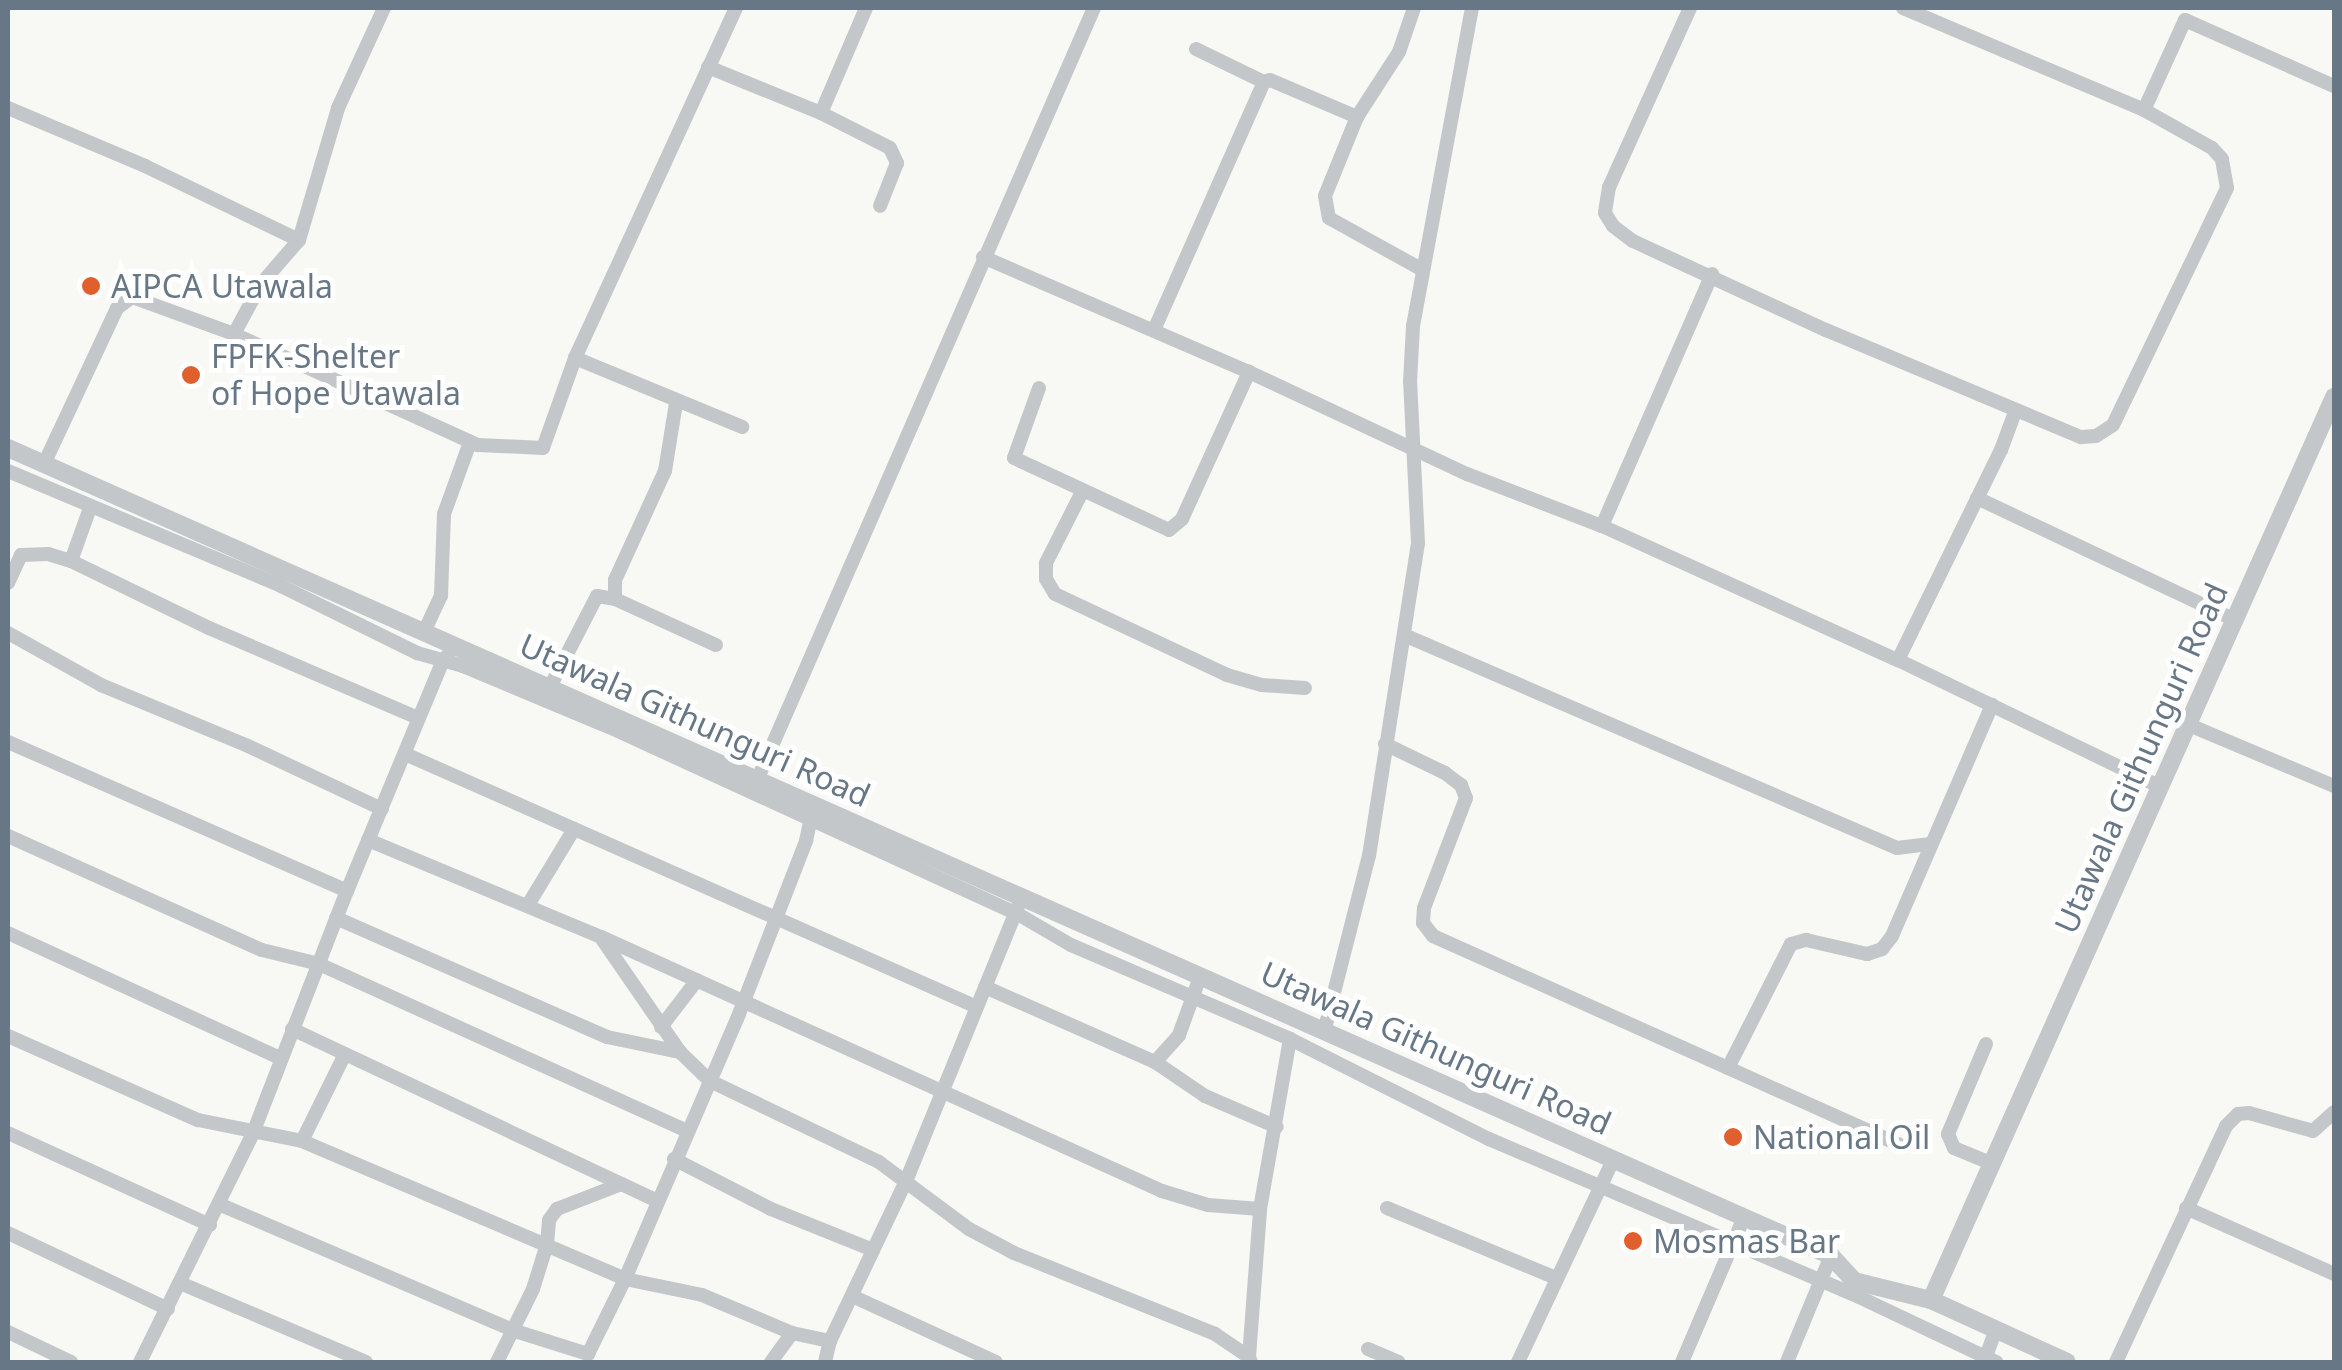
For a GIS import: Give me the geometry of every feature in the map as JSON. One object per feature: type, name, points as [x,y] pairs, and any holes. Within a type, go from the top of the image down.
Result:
[{"type":"street","points":[[234,334],[261,284],[299,240],[338,108],[384,8]]},
{"type":"street","points":[[44,464],[124,301],[150,301],[234,334],[470,442],[502,450],[543,448],[575,358],[736,8]]},
{"type":"street","points":[[821,114],[866,8]]},
{"type":"street","points":[[758,778],[1094,8]]},
{"type":"street","points":[[1414,8],[1400,52],[1358,117],[1325,196],[1329,218],[1420,269]]},
{"type":"street","points":[[1324,1032],[1370,856],[1418,542],[1410,382],[1420,269],[1472,8]]},
{"type":"street","points":[[1690,8],[1609,187],[1604,213],[1633,241],[1712,274],[1826,330],[2015,412],[2081,437],[2096,436],[2112,425],[2227,188],[2222,159],[2212,148],[2144,110],[1903,8]]},
{"type":"street","points":[[2144,110],[2188,14],[2334,86]]},
{"type":"street","points":[[1196,49],[1264,82],[1270,80],[1358,117]]},
{"type":"street","points":[[708,67],[821,114],[896,154],[897,163],[880,206]]},
{"type":"street","points":[[1154,330],[1264,82]]},
{"type":"street","points":[[8,108],[145,166],[299,240]]},
{"type":"street","points":[[983,257],[1249,372],[1412,450],[1602,526],[1898,660],[2161,787]]},
{"type":"street","points":[[1602,526],[1712,274]]},
{"type":"street","points":[[575,358],[742,428]]},
{"type":"street","points":[[1040,388],[1014,458],[1169,530],[1176,526],[1249,372]]},
{"type":"street","name":"Utawala Githunguri Road","points":[[8,448],[424,632],[450,654],[550,687],[758,778],[812,813],[1019,905],[1200,977],[1831,1256],[1854,1281],[1931,1300],[2334,396]]},
{"type":"street","points":[[616,599],[615,580],[665,471],[676,403]]},
{"type":"street","points":[[1898,660],[2015,412]]},
{"type":"street","points":[[424,632],[441,596],[444,514],[470,442]]},
{"type":"street","points":[[8,471],[281,586],[418,653],[450,654],[812,813],[710,1081],[625,1278],[591,1350],[584,1356],[512,1330],[222,1205]]},
{"type":"street","points":[[1082,492],[1046,563],[1046,579],[1055,594],[1227,676],[1262,685],[1305,688]]},
{"type":"street","points":[[1977,498],[2235,620]]},
{"type":"street","points":[[71,561],[90,508]]},
{"type":"street","points":[[8,583],[21,556],[32,552],[71,561],[208,628],[418,718]]},
{"type":"street","points":[[550,687],[597,596],[616,599],[716,645]]},
{"type":"street","points":[[8,633],[101,685],[248,746],[382,809]]},
{"type":"street","points":[[1404,635],[1897,848],[1932,844]]},
{"type":"street","points":[[140,1362],[222,1205],[418,718],[450,654]]},
{"type":"street","points":[[1728,1068],[1790,944],[1806,940],[1868,954],[1882,949],[1992,705]]},
{"type":"street","points":[[2188,725],[2334,786]]},
{"type":"street","points":[[8,742],[347,890]]},
{"type":"street","points":[[1385,744],[1445,772],[1461,785],[1466,798],[1424,908],[1423,923],[1433,936],[1900,1145]]},
{"type":"street","points":[[405,754],[978,1007]]},
{"type":"street","points":[[528,905],[574,828]]},
{"type":"street","points":[[8,836],[262,950],[318,964],[687,1131]]},
{"type":"street","points":[[368,840],[601,937],[1162,1191],[1208,1205],[1260,1209]]},
{"type":"street","points":[[825,1362],[830,1341],[906,1181],[1019,905],[1071,945],[1290,1038],[1490,1140],[1604,1185],[1820,1280],[1988,1361],[1996,1329]]},
{"type":"street","points":[[336,918],[608,1038],[680,1052]]},
{"type":"street","points":[[8,933],[280,1058]]},
{"type":"street","points":[[601,937],[661,1027],[710,1081],[845,1144],[906,1181],[969,1230],[1215,1334],[1250,1360]]},
{"type":"street","points":[[1155,1062],[1179,1036],[1200,977]]},
{"type":"street","points":[[661,1027],[697,980]]},
{"type":"street","points":[[986,987],[1155,1062],[1204,1096],[1277,1127]]},
{"type":"street","points":[[1266,1030],[1272,1009]]},
{"type":"street","points":[[292,1029],[656,1200]]},
{"type":"street","points":[[8,1036],[198,1120],[302,1141],[625,1278],[702,1295],[792,1333],[830,1341]]},
{"type":"street","points":[[1250,1360],[1260,1209],[1290,1038]]},
{"type":"street","points":[[1986,1044],[1948,1134],[1954,1148],[1993,1164]]},
{"type":"street","points":[[302,1141],[344,1056]]},
{"type":"street","points":[[2116,1362],[2226,1126],[2238,1114],[2250,1113],[2313,1132],[2334,1112]]},
{"type":"street","points":[[8,1132],[210,1226]]},
{"type":"street","points":[[674,1160],[771,1209],[873,1250]]},
{"type":"street","points":[[1518,1362],[1613,1160]]},
{"type":"street","points":[[497,1362],[533,1289],[548,1244],[549,1220],[557,1209],[620,1184]]},
{"type":"street","points":[[1387,1208],[1556,1278]]},
{"type":"street","points":[[2186,1208],[2334,1274]]},
{"type":"street","points":[[1682,1362],[1743,1220]]},
{"type":"street","points":[[8,1233],[168,1310]]},
{"type":"street","points":[[1788,1362],[1831,1256]]},
{"type":"street","points":[[180,1283],[366,1362]]},
{"type":"street","points":[[852,1296],[996,1362]]},
{"type":"street","points":[[1931,1300],[2066,1362]]},
{"type":"street","points":[[8,1332],[70,1362]]},
{"type":"street","points":[[771,1362],[792,1333]]},
{"type":"street","points":[[1368,1350],[1398,1362]]},
{"type":"place","name":"AIPCA Utawala","points":[[91,286]]},
{"type":"place","name":"FPFK-Shelter of Hope Utawala","points":[[191,375]]},
{"type":"place","name":"National Oil","points":[[1733,1137]]},
{"type":"place","name":"Mosmas Bar","points":[[1633,1241]]}]
